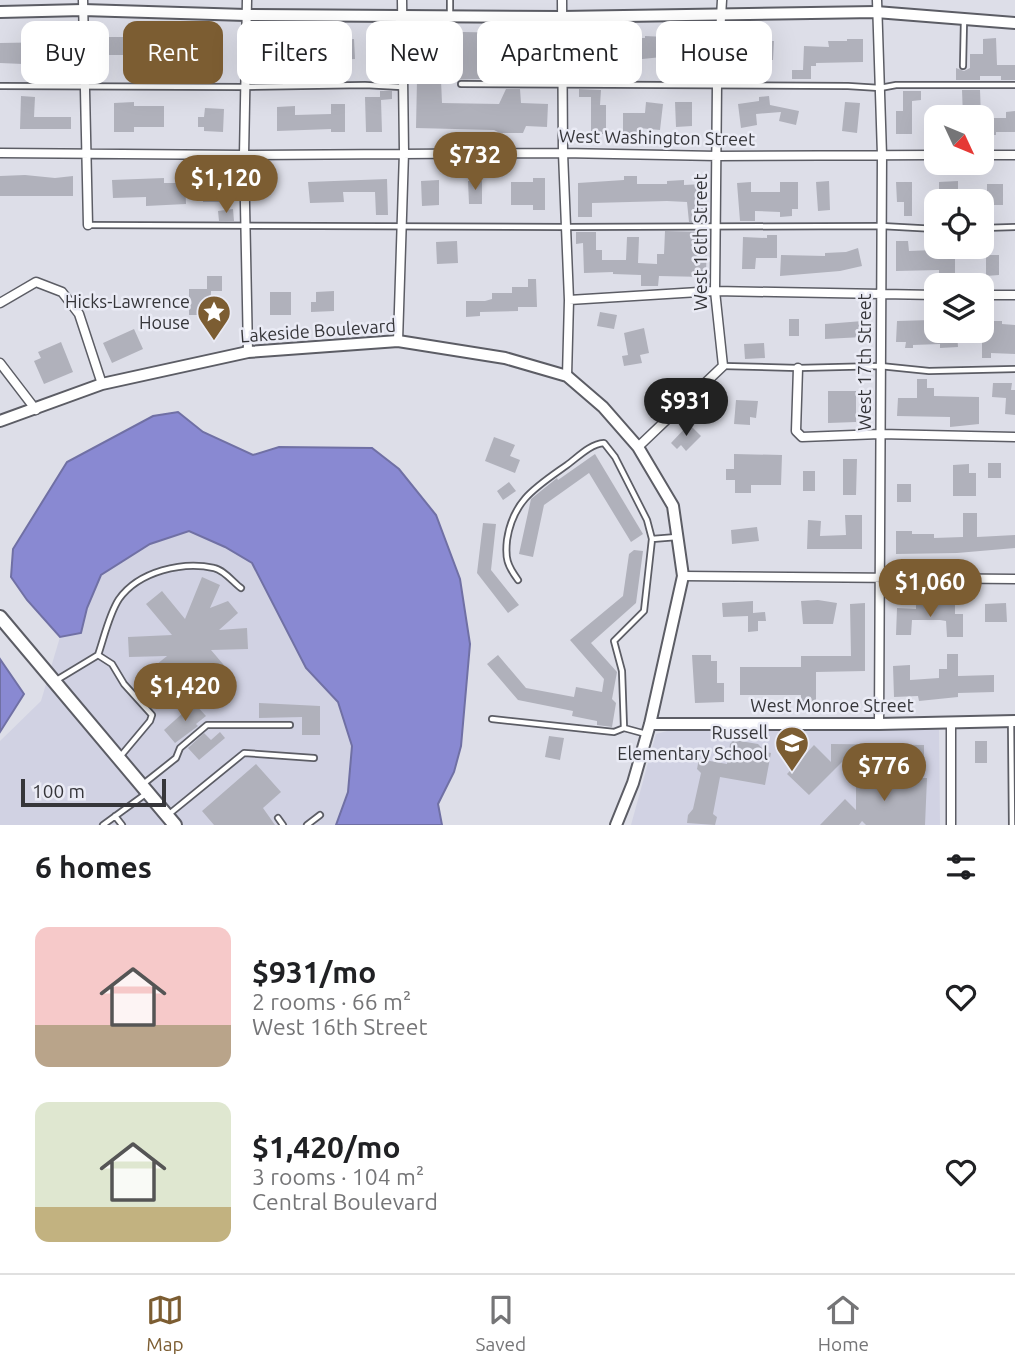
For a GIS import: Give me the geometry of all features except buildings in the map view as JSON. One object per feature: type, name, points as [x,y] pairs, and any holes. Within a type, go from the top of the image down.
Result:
[{"type":"main road","points":[[0,617],[171,820]]},
{"type":"street","points":[[247,0],[244,155],[248,352]]},
{"type":"street","points":[[398,341],[404,152],[402,0]]},
{"type":"street","points":[[562,0],[562,21]]},
{"type":"street","name":"West 16th Street","points":[[722,0],[717,85],[715,291],[723,366]]},
{"type":"street","name":"West 17th Street","points":[[877,0],[883,155],[878,724]]},
{"type":"street","points":[[83,5],[88,225]]},
{"type":"street","points":[[0,12],[83,5],[247,15],[562,17],[876,12],[1015,23]]},
{"type":"street","points":[[562,84],[569,300],[567,376]]},
{"type":"street","name":"West Washington Street","points":[[0,153],[924,155]]},
{"type":"street","points":[[994,155],[1015,155]]},
{"type":"street","points":[[0,303],[36,282],[62,292],[79,314],[102,384]]},
{"type":"street","points":[[569,300],[715,291],[924,295]]},
{"type":"street","points":[[994,295],[1015,295]]},
{"type":"street","name":"Lakeside Boulevard","points":[[0,421],[102,384],[248,352],[398,341],[506,358],[567,376],[603,407],[638,447],[673,506],[683,576],[648,729],[633,783],[616,825]]},
{"type":"street","points":[[0,363],[36,410]]},
{"type":"street","points":[[638,447],[723,366]]},
{"type":"street","points":[[798,368],[796,431],[802,437],[880,434],[1015,437]]},
{"type":"street","points":[[683,576],[1015,579]]},
{"type":"street","name":"West Monroe Street","points":[[648,729],[1013,721]]},
{"type":"street","points":[[951,723],[951,825]]},
{"type":"lane","points":[[450,0],[450,15]]},
{"type":"lane","points":[[963,66],[964,19]]},
{"type":"lane","points":[[461,84],[880,88],[896,85],[1015,85]]},
{"type":"lane","points":[[0,86],[403,87]]},
{"type":"lane","points":[[88,225],[716,225],[924,228]]},
{"type":"lane","points":[[994,228],[1015,227]]},
{"type":"lane","points":[[723,366],[1015,369]]},
{"type":"lane","points":[[518,580],[507,565],[505,557],[512,515],[532,490],[598,443],[604,443],[615,457],[647,520],[653,538],[644,611],[614,641],[622,671],[624,728]]},
{"type":"lane","points":[[653,538],[678,537]]},
{"type":"lane","points":[[54,681],[98,655],[118,600],[132,585],[148,577],[178,566],[217,568],[241,588]]},
{"type":"lane","points":[[98,655],[112,664],[124,684],[152,715],[119,759]]},
{"type":"lane","points":[[492,719],[614,732],[624,728],[648,729]]},
{"type":"lane","points":[[1012,825],[1013,721]]},
{"type":"lane","points":[[103,825],[145,789],[176,758],[180,748],[207,725],[290,725]]},
{"type":"lane","points":[[171,820],[244,753],[314,758]]},
{"type":"lane","points":[[307,825],[320,815]]},
{"type":"lane","points":[[116,816],[122,825]]},
{"type":"lane","points":[[278,818],[283,825]]},
{"type":"shaded area","points":[[189,531],[252,563],[306,668],[338,702],[352,746],[348,792],[336,825],[0,825],[0,741],[41,701],[60,637],[81,633],[87,608],[101,575],[150,544]]},
{"type":"shaded area","name":"Russell Elementary School","points":[[939,730],[940,825],[631,825],[656,734],[667,731]]},
{"type":"water","points":[[178,412],[203,432],[253,455],[279,447],[372,448],[399,469],[436,515],[460,579],[470,644],[461,746],[454,772],[438,804],[442,825],[336,825],[348,792],[352,746],[338,702],[306,668],[252,563],[225,547],[189,531],[150,544],[101,575],[87,608],[81,633],[60,637],[27,600],[11,577],[13,549],[67,462],[153,416]]},
{"type":"water","points":[[0,659],[24,694],[0,732]]},
{"type":"place","name":"Hicks-Lawrence House","points":[[214,342]]},
{"type":"place","name":"Russell Elementary School","points":[[792,773]]}]
